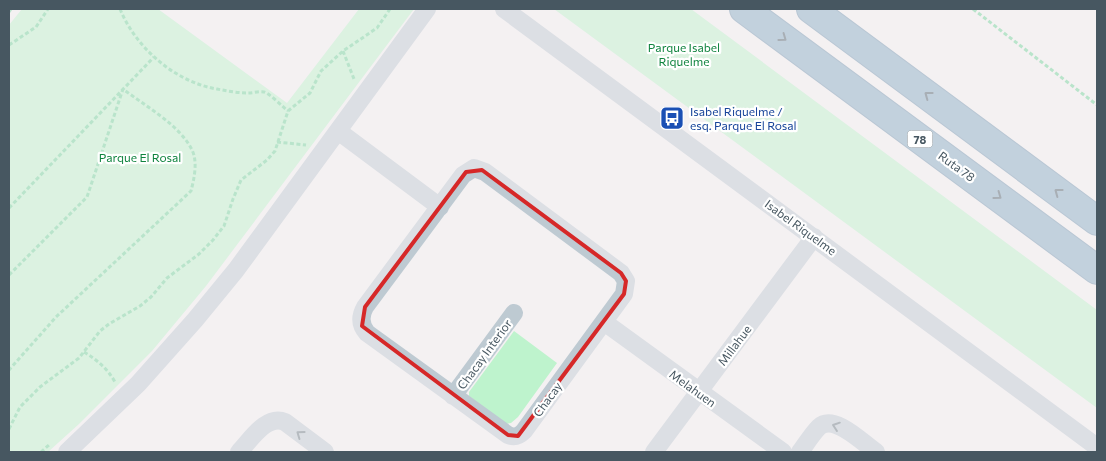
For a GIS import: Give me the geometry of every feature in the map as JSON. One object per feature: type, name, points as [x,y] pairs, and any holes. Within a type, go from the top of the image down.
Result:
[{"type":"highway","name":"Ruta 78","points":[[744,9],[1097,270]]},
{"type":"highway","points":[[811,9],[1097,221]]},
{"type":"street","points":[[61,446],[124,397],[176,342],[230,277],[428,9]]},
{"type":"street","name":"Isabel Riquelme","points":[[504,9],[1097,447]]},
{"type":"street","points":[[338,131],[440,207]]},
{"type":"street","name":"Chacay","points":[[478,168],[624,277],[627,285],[624,294],[604,322],[524,431],[518,436],[508,435],[453,396],[367,333],[361,321],[365,307],[466,172],[478,168]]},
{"type":"street","name":"Millahue","points":[[654,452],[814,237]]},
{"type":"street","name":"Chacay Interior","points":[[453,396],[514,313]]},
{"type":"street","name":"Melahuen","points":[[604,322],[783,452]]},
{"type":"street","points":[[239,452],[267,423],[278,420],[285,422],[325,452]]},
{"type":"street","points":[[800,452],[820,426],[832,423],[840,426],[876,452]]},
{"type":"path","points":[[9,45],[36,27],[48,9]]},
{"type":"path","points":[[120,9],[131,29],[154,57],[185,78],[215,89],[246,93],[265,92],[288,111]]},
{"type":"path","points":[[9,429],[20,406],[40,387],[79,358],[100,331],[140,306],[151,297],[167,278],[199,254],[213,240],[224,226],[232,199],[241,180],[272,156],[288,111],[310,92],[321,71],[344,51],[376,28],[390,9]]},
{"type":"path","points":[[973,9],[1097,105]]},
{"type":"path","points":[[344,51],[355,83],[361,76]]},
{"type":"path","points":[[9,208],[154,57]]},
{"type":"path","points":[[9,275],[88,197],[123,89]]},
{"type":"path","points":[[9,370],[56,317],[191,192],[195,176],[193,151],[179,131],[123,89]]},
{"type":"path","points":[[277,142],[308,145],[303,153]]},
{"type":"path","points":[[84,352],[98,361],[108,371],[124,397]]},
{"type":"path","points":[[41,452],[61,446]]},
{"type":"highlighted area","points":[[482,170],[621,273],[626,281],[624,294],[518,436],[508,435],[362,326],[365,307],[466,172]]},
{"type":"green space","name":"Parque El Rosal","points":[[22,9],[158,9],[287,103],[359,9],[414,9],[206,286],[152,351],[79,424],[48,452],[9,452],[9,25]]},
{"type":"green space","name":"Parque Isabel Riquelme","points":[[554,9],[691,9],[1097,310],[1097,408]]},
{"type":"green space","points":[[514,331],[557,363],[518,417],[511,423],[505,424],[469,396],[469,392]]},
{"type":"place","name":"Isabel Riquelme / esq. Parque El Rosal","points":[[672,118]]}]
